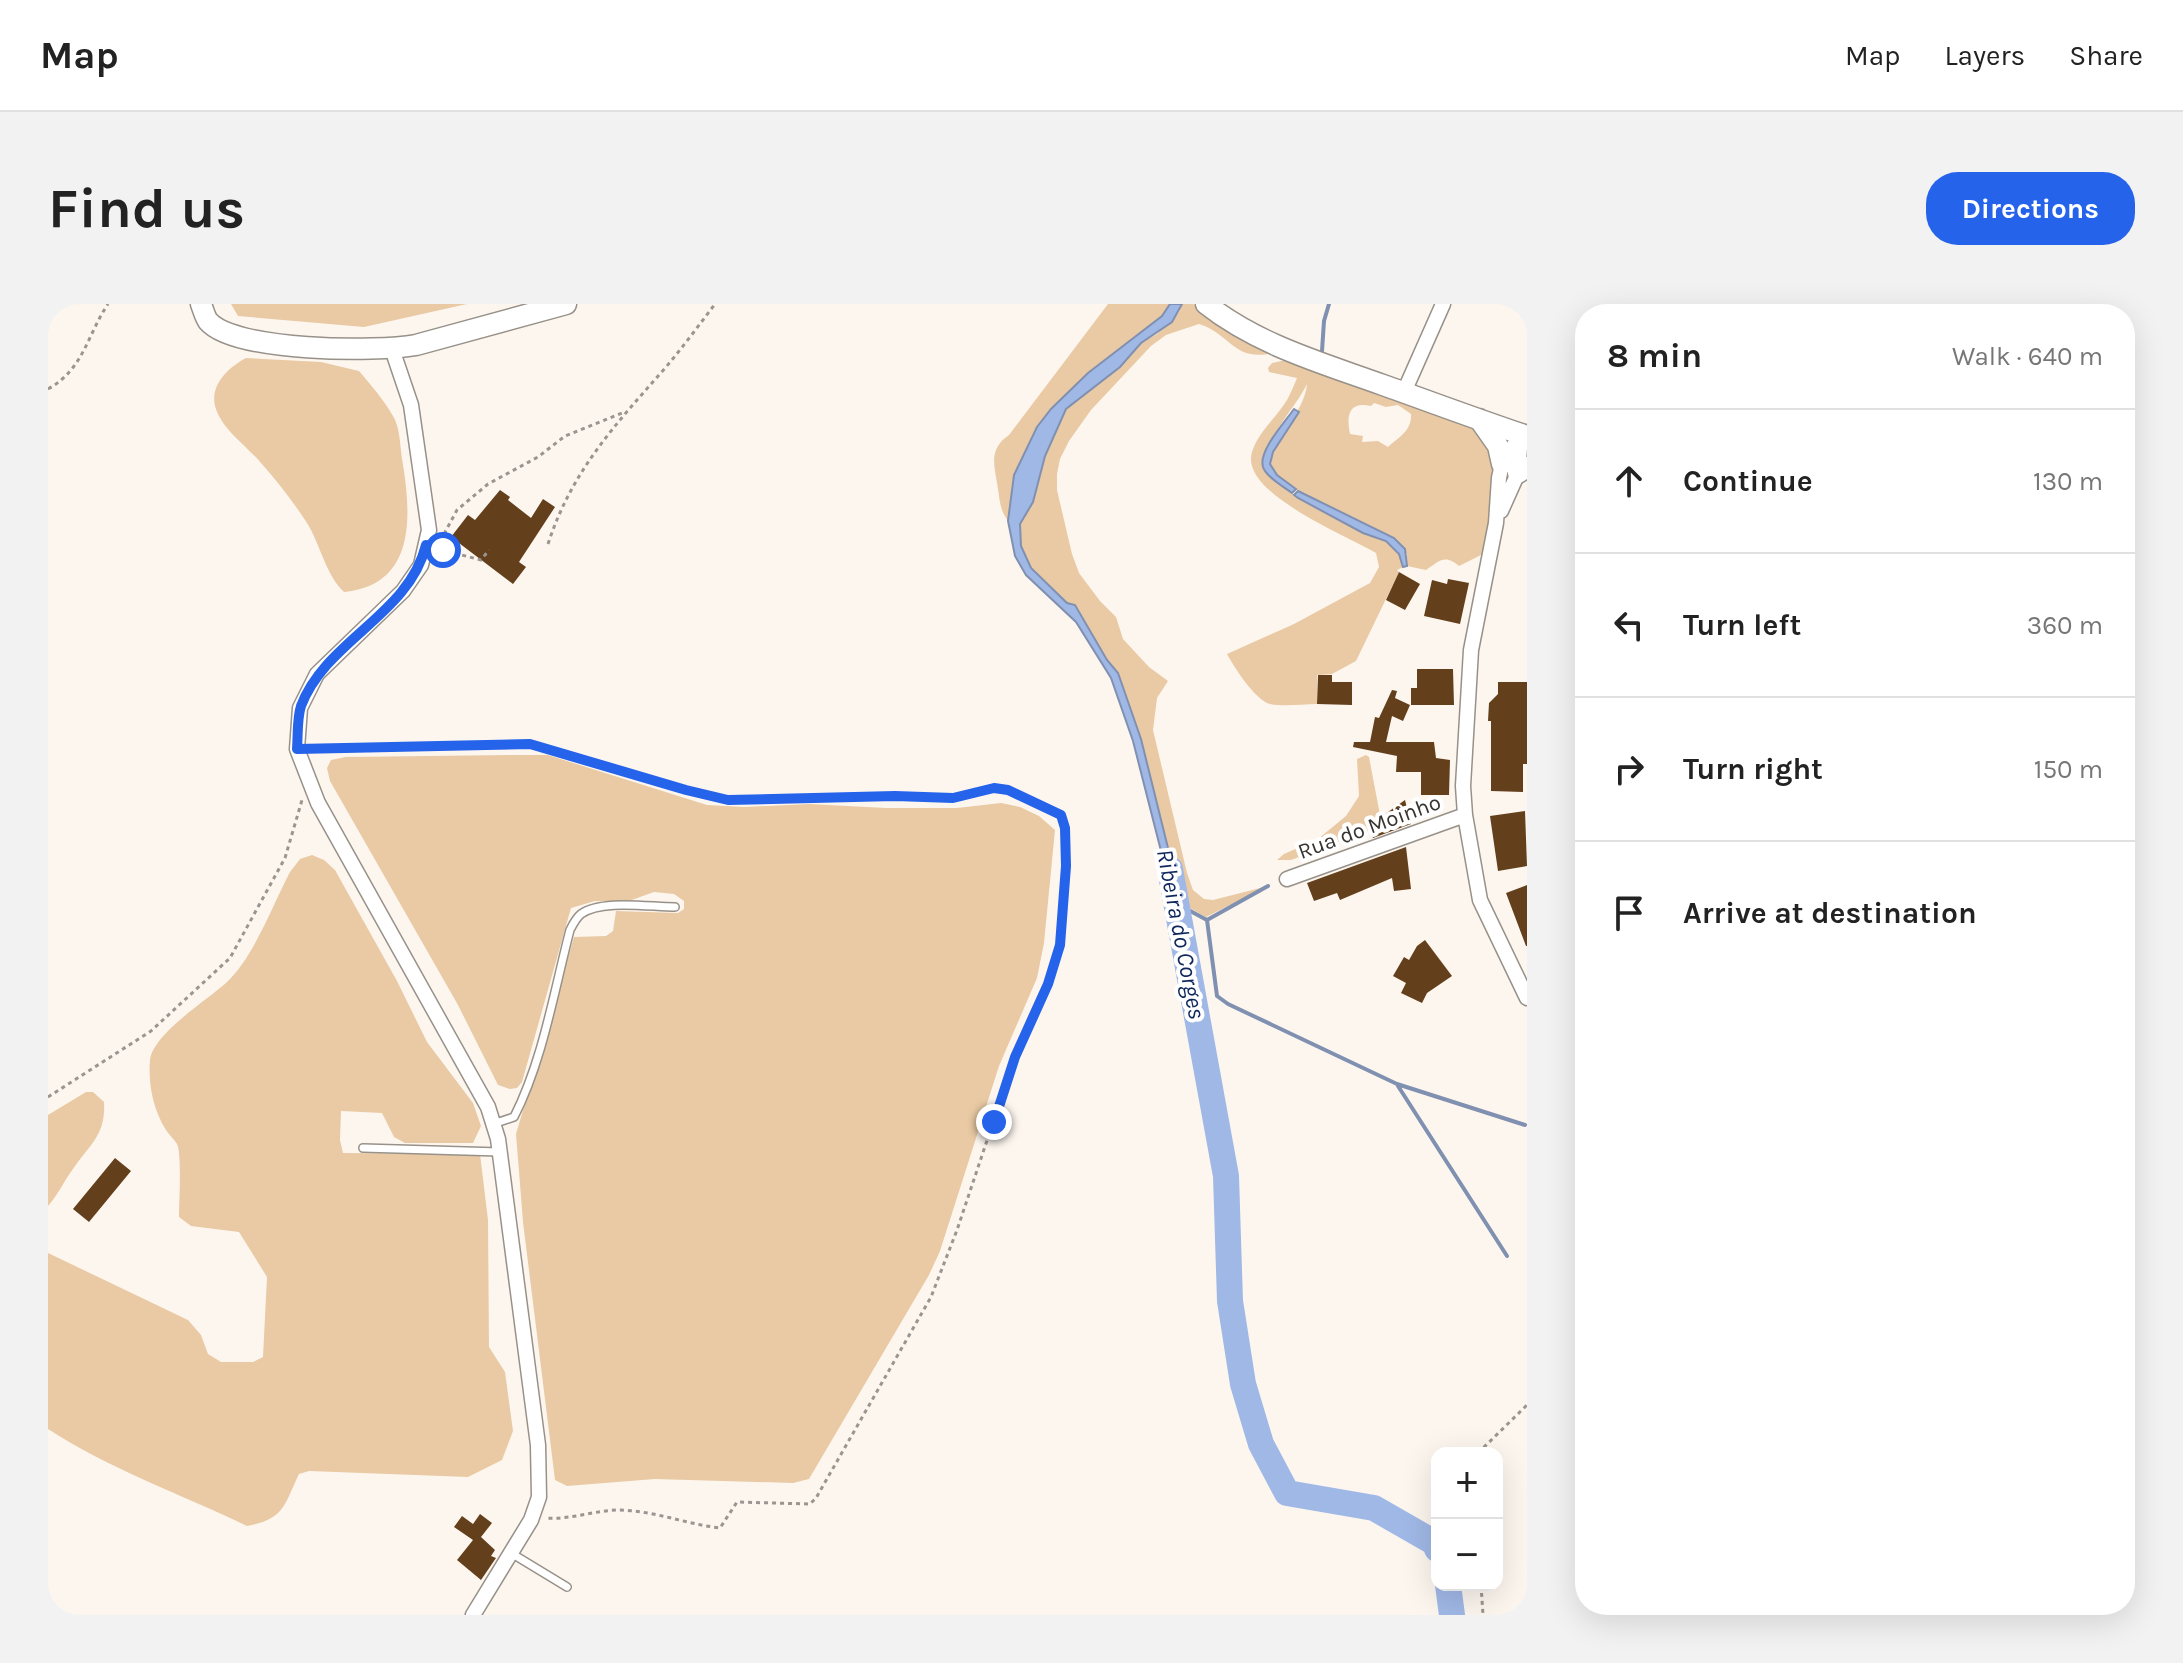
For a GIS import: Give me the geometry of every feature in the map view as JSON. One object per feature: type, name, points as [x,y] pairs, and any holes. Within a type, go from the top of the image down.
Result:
[{"type":"main road","points":[[201,304],[208,321],[233,337],[257,342],[358,350],[392,349],[566,304]]},
{"type":"main road","points":[[1206,304],[1252,335],[1524,435]]},
{"type":"main road","points":[[1479,419],[1516,468]]},
{"type":"street","points":[[1404,392],[1443,304]]},
{"type":"street","points":[[392,349],[411,405],[429,530],[426,545],[421,565],[403,591],[317,674],[300,708],[297,749],[318,803],[488,1107],[500,1152],[538,1445],[539,1497],[532,1517],[473,1615]]},
{"type":"street","points":[[1524,435],[1496,523],[1470,661],[1464,755],[1465,815],[1480,900],[1521,968],[1527,998]]},
{"type":"street","name":"Rua do Moinho","points":[[1287,879],[1465,815]]},
{"type":"lane","points":[[493,1124],[514,1117],[521,1104],[570,930],[578,916],[591,908],[615,905],[675,907]]},
{"type":"lane","points":[[363,1148],[500,1152]]},
{"type":"lane","points":[[510,1553],[567,1587]]},
{"type":"path","points":[[48,389],[64,380],[76,365],[108,304]]},
{"type":"path","points":[[548,544],[558,513],[582,469],[624,413],[715,304]]},
{"type":"path","points":[[489,550],[481,560],[439,549],[457,510],[488,484],[538,457],[565,436],[624,413]]},
{"type":"path","points":[[297,749],[530,744],[728,800],[895,796],[953,798],[994,788],[1008,790],[1061,815],[1065,828],[1066,866],[1060,945],[1048,984],[1015,1057],[957,1230],[931,1297],[816,1498],[810,1504],[737,1502],[720,1528],[657,1513],[617,1510],[562,1519],[532,1517]]},
{"type":"path","points":[[48,1097],[151,1031],[230,958],[285,858],[309,782]]},
{"type":"path","points":[[1484,1447],[1527,1405]]},
{"type":"path","points":[[1481,1591],[1483,1615]]},
{"type":"shaded area","points":[[231,304],[467,304],[364,327],[238,316]]},
{"type":"shaded area","points":[[1108,304],[1170,304],[1162,316],[1088,373],[1014,475],[1008,521],[1001,506],[995,453]]},
{"type":"shaded area","points":[[1182,304],[1193,304],[1247,343],[1273,353],[1249,354],[1199,324],[1166,335],[1151,346],[1091,410],[1069,441],[1060,459],[1057,490],[1079,573],[1116,617],[1123,639],[1149,667],[1168,681],[1157,698],[1153,730],[1193,890],[1204,899],[1213,900],[1268,886],[1206,917],[1186,906],[1141,739],[1118,673],[1075,606],[1067,604],[1031,568],[1021,546],[1020,524],[1033,502],[1045,456],[1066,408],[1120,367],[1141,343],[1157,334],[1179,312]]},
{"type":"shaded area","points":[[246,358],[321,362],[359,371],[393,416],[405,480],[407,523],[397,561],[386,576],[368,586],[344,592],[298,510],[267,469],[228,430],[215,406],[215,390],[227,371]]},
{"type":"shaded area","points":[[1291,359],[1474,424],[1495,458],[1490,518],[1483,554],[1459,566],[1446,560],[1426,570],[1407,566],[1407,554],[1393,541],[1359,520],[1303,494],[1271,469],[1275,448],[1300,407],[1307,384],[1266,450],[1264,470],[1298,498],[1363,533],[1386,541],[1399,554],[1403,567],[1397,570],[1399,572],[1356,661],[1332,674],[1317,675],[1317,704],[1281,705],[1264,701],[1227,654],[1294,624],[1370,583],[1379,567],[1376,553],[1299,512],[1262,483],[1252,467],[1255,445],[1287,400],[1297,378],[1269,372],[1272,363]],"holes":[[[1374,403],[1386,407],[1398,405],[1411,414],[1407,429],[1388,447],[1378,441],[1362,442],[1363,436],[1350,434],[1348,421],[1354,408]]]},
{"type":"shaded area","points":[[548,755],[707,805],[957,808],[1001,803],[1039,816],[1055,830],[1044,943],[1037,978],[999,1066],[940,1251],[929,1275],[809,1479],[793,1483],[655,1479],[567,1486],[555,1480],[523,1222],[516,1134],[574,937],[606,936],[613,931],[616,911],[678,913],[684,909],[684,901],[674,894],[654,892],[629,901],[595,901],[571,908],[522,1082],[517,1088],[510,1089],[498,1085],[458,1005],[330,781],[327,768],[331,760],[346,757]]},
{"type":"shaded area","points":[[1366,755],[1369,757],[1380,815],[1369,831],[1291,860],[1277,860],[1318,839],[1346,816],[1359,796],[1357,759]]},
{"type":"shaded area","points":[[312,855],[335,870],[427,1042],[473,1103],[481,1126],[473,1143],[405,1143],[394,1137],[382,1113],[341,1111],[340,1140],[343,1153],[480,1154],[488,1220],[489,1347],[505,1372],[513,1431],[502,1460],[468,1477],[309,1471],[299,1474],[276,1515],[247,1526],[120,1469],[48,1429],[48,1253],[188,1320],[201,1335],[208,1354],[221,1362],[253,1362],[263,1357],[267,1277],[239,1232],[191,1226],[179,1217],[179,1149],[161,1122],[155,1105],[150,1060],[160,1039],[236,972],[254,945],[290,872],[300,859]]},
{"type":"shaded area","points":[[86,1092],[93,1092],[104,1102],[100,1131],[48,1206],[48,1115]]},
{"type":"water","points":[[1170,304],[1182,304],[1172,322],[1141,343],[1120,367],[1066,409],[1045,456],[1033,502],[1020,524],[1021,546],[1031,568],[1067,603],[1075,605],[1118,673],[1141,739],[1186,906],[1174,902],[1133,741],[1111,678],[1076,622],[1026,575],[1015,556],[1008,521],[1014,475],[1037,427],[1088,373],[1162,316]]},
{"type":"water","points":[[1294,409],[1299,412],[1273,452],[1270,464],[1277,475],[1296,489],[1292,493],[1268,474],[1263,460],[1268,445]]},
{"type":"water","points":[[1298,491],[1394,538],[1405,549],[1407,566],[1403,567],[1399,554],[1386,541],[1363,533],[1298,498],[1294,495]]},
{"type":"building","points":[[500,490],[531,518],[543,499],[555,507],[519,562],[526,567],[513,584],[451,537],[468,515],[475,520]]},
{"type":"building","points":[[1399,572],[1420,584],[1405,610],[1386,600]]},
{"type":"building","points":[[1448,579],[1469,583],[1460,624],[1424,616],[1432,580],[1447,584]]},
{"type":"building","points":[[1417,669],[1453,669],[1454,705],[1411,705],[1411,688],[1417,688]]},
{"type":"building","points":[[1318,675],[1332,675],[1332,682],[1352,682],[1352,705],[1317,704]]},
{"type":"building","points":[[1498,682],[1527,682],[1527,764],[1523,764],[1523,792],[1491,791],[1489,703],[1498,694]]},
{"type":"building","points":[[1392,690],[1397,691],[1395,698],[1410,705],[1403,721],[1392,716],[1386,742],[1434,742],[1436,758],[1450,760],[1449,795],[1421,795],[1421,772],[1396,772],[1397,756],[1353,747],[1354,742],[1370,742],[1375,717],[1379,718]]},
{"type":"building","points":[[1405,800],[1411,824],[1373,838],[1369,829]]},
{"type":"building","points":[[1525,811],[1527,866],[1498,871],[1490,816]]},
{"type":"building","points":[[1406,847],[1411,889],[1394,891],[1392,878],[1340,900],[1337,893],[1314,901],[1307,883]]},
{"type":"building","points":[[1527,885],[1527,946],[1526,946],[1506,893]]},
{"type":"building","points":[[1425,940],[1452,976],[1427,993],[1422,1003],[1401,993],[1406,983],[1393,976],[1404,957],[1409,960],[1417,946]]},
{"type":"building","points":[[115,1158],[131,1171],[89,1222],[73,1209]]},
{"type":"building","points":[[480,1514],[492,1523],[481,1537],[495,1550],[491,1556],[496,1558],[481,1580],[457,1560],[473,1540],[454,1527],[462,1516],[473,1524]]},
{"type":"waterway","points":[[1322,351],[1324,321],[1329,304]]},
{"type":"waterway","name":"Ribeira do Corges","points":[[1170,869],[1226,1176],[1230,1301],[1243,1384],[1261,1444],[1287,1493],[1374,1508],[1431,1541]]},
{"type":"waterway","points":[[1207,920],[1268,886]]},
{"type":"waterway","points":[[1179,905],[1207,920]]},
{"type":"waterway","points":[[1207,920],[1217,996],[1228,1004],[1397,1084],[1525,1125]]},
{"type":"waterway","points":[[1398,1086],[1507,1256]]},
{"type":"waterway","name":"Ribeira do Corges","points":[[1449,1591],[1452,1615]]},
{"type":"route","points":[[443,550],[426,545],[421,565],[403,591],[317,674],[300,708],[297,749],[530,744],[728,800],[895,796],[953,798],[994,788],[1008,790],[1061,815],[1065,828],[1066,866],[1060,945],[1048,984],[1015,1057],[994,1122]]}]
